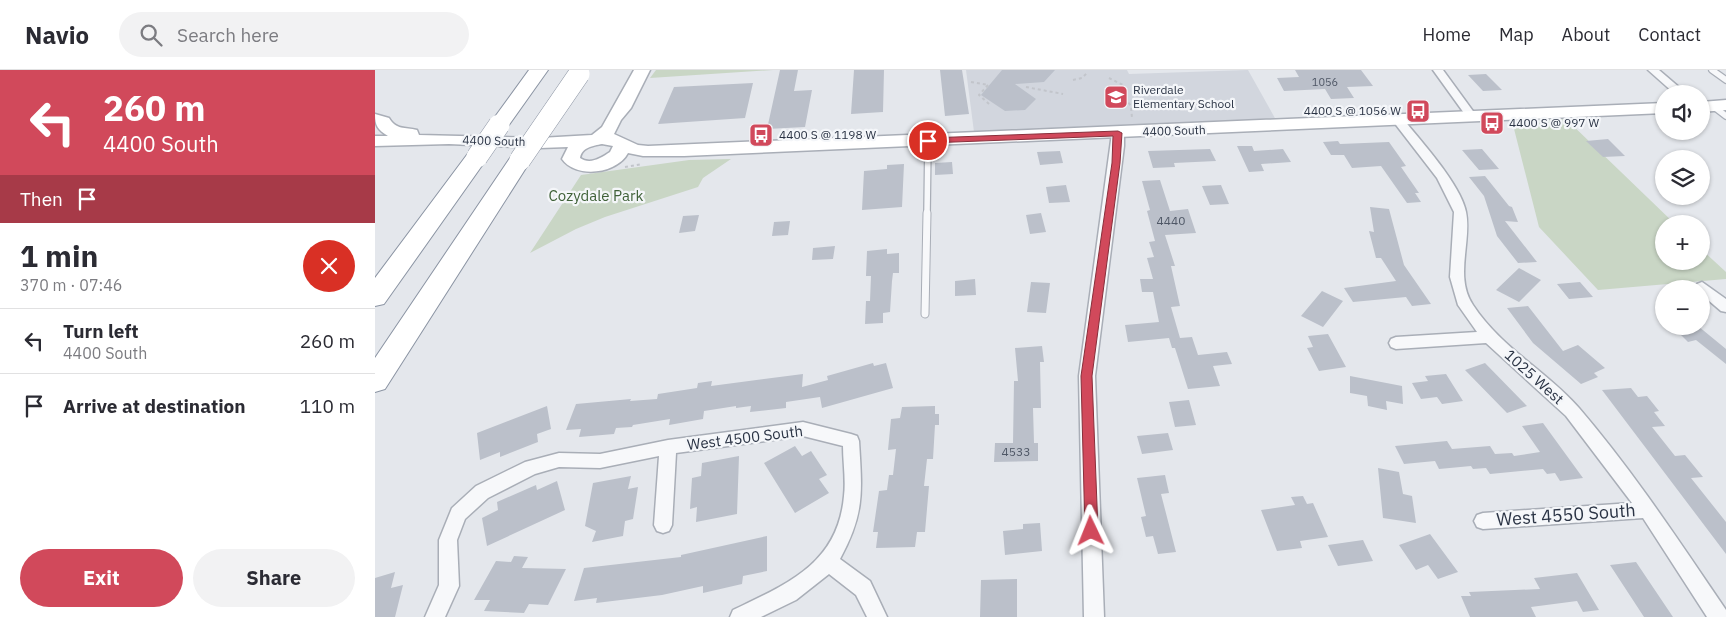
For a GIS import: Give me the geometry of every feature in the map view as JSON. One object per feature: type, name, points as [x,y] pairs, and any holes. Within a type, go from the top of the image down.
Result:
[{"type":"highway","points":[[375,297],[539,70]]},
{"type":"highway","points":[[375,381],[519,160],[581,72]]},
{"type":"street","points":[[642,70],[623,108],[613,119],[609,131],[578,147],[572,153],[572,161],[578,165],[590,166],[658,158],[684,151]]},
{"type":"street","points":[[1438,70],[1473,118]]},
{"type":"street","points":[[1653,70],[1671,85]]},
{"type":"street","points":[[604,163],[618,155],[621,144],[619,133],[627,117],[623,108]]},
{"type":"street","name":"4400 South","points":[[684,151],[739,147],[928,141],[1123,128],[1399,121],[1655,108]]},
{"type":"street","name":"1025 West","points":[[1399,121],[1443,177],[1460,212],[1457,277],[1465,305],[1489,337],[1572,411],[1648,510],[1719,617]]},
{"type":"street","points":[[1094,617],[1087,376],[1117,154],[1123,128]]},
{"type":"street","name":"4400 South","points":[[377,131],[449,139],[540,142]]},
{"type":"street","points":[[540,142],[611,139],[642,150],[684,151]]},
{"type":"street","points":[[540,142],[572,153]]},
{"type":"street","points":[[1710,294],[1726,307]]},
{"type":"street","points":[[1396,343],[1489,337]]},
{"type":"street","name":"West 4500 South","points":[[435,617],[449,586],[448,540],[458,514],[482,492],[531,467],[559,460],[601,461],[668,447],[803,429],[851,441],[853,496],[846,530],[829,562]]},
{"type":"street","name":"West 4500 South","points":[[663,525],[668,447]]},
{"type":"street","name":"West 4550 South","points":[[1483,521],[1648,510]]},
{"type":"street","points":[[740,617],[789,593],[829,562],[863,588],[877,617]]},
{"type":"lane","points":[[1712,70],[1726,80]]},
{"type":"lane","points":[[1713,106],[1726,116]]},
{"type":"lane","points":[[925,314],[928,141]]},
{"type":"path","points":[[1073,80],[1082,78],[1087,73]]},
{"type":"path","points":[[1109,78],[1123,85],[1125,90],[1124,97],[1131,106],[1133,117],[1123,128]]},
{"type":"path","points":[[971,82],[988,84],[979,95],[990,104]]},
{"type":"path","points":[[1036,82],[1037,89]]},
{"type":"path","points":[[1026,86],[1063,94]]},
{"type":"shaded area","name":"Riverdale Elementary School","points":[[966,70],[1127,70],[1129,74],[1248,70],[1276,120],[974,132]]},
{"type":"green space","points":[[656,70],[773,70],[650,78]]},
{"type":"green space","points":[[1566,119],[1666,215],[1655,215],[1655,270],[1710,270],[1710,257],[1726,272],[1726,279],[1655,280],[1655,285],[1598,290],[1539,227],[1512,121]]},
{"type":"green space","name":"Cozydale Park","points":[[731,159],[703,178],[698,187],[605,217],[576,229],[530,253],[581,175],[689,160]]},
{"type":"building","points":[[780,70],[798,70],[794,91],[812,90],[805,127],[767,129]]},
{"type":"building","points":[[854,70],[884,70],[883,112],[851,114]]},
{"type":"building","points":[[940,70],[962,70],[969,114],[945,116]]},
{"type":"building","points":[[1002,70],[1055,70],[1044,82],[1015,84],[1036,99],[1025,110],[1005,111],[981,95]]},
{"type":"building","points":[[1295,70],[1361,70],[1373,86],[1347,87],[1354,98],[1331,99],[1325,89],[1284,91],[1277,78],[1299,77]]},
{"type":"building","points":[[1486,74],[1502,90],[1483,91],[1468,75]]},
{"type":"building","points":[[753,83],[745,118],[658,124],[674,87]]},
{"type":"building","points":[[1608,139],[1625,156],[1603,157],[1586,141]]},
{"type":"building","points":[[1338,141],[1340,144],[1389,142],[1406,166],[1401,167],[1419,193],[1415,193],[1421,202],[1407,203],[1381,166],[1352,168],[1344,155],[1331,155],[1323,142]]},
{"type":"building","points":[[1237,146],[1252,146],[1254,151],[1283,149],[1291,162],[1261,164],[1264,171],[1249,172]]},
{"type":"building","points":[[1210,149],[1216,161],[1174,163],[1175,167],[1153,168],[1148,151]]},
{"type":"building","points":[[1482,149],[1499,169],[1479,170],[1462,150]]},
{"type":"building","points":[[1060,151],[1063,163],[1040,165],[1037,152]]},
{"type":"building","points":[[952,162],[953,174],[935,175],[935,163]]},
{"type":"building","points":[[904,164],[902,207],[862,210],[864,171],[887,169],[887,165]]},
{"type":"building","points":[[1485,176],[1509,206],[1512,207],[1518,222],[1505,221],[1537,262],[1518,263],[1497,236],[1484,196],[1469,177]]},
{"type":"building","points":[[1160,180],[1170,211],[1188,209],[1196,233],[1165,235],[1175,266],[1171,266],[1180,306],[1171,307],[1180,338],[1192,337],[1198,355],[1227,352],[1232,364],[1213,366],[1220,386],[1188,389],[1175,348],[1172,348],[1169,338],[1128,342],[1125,325],[1159,322],[1153,292],[1142,292],[1140,279],[1153,279],[1147,258],[1154,257],[1149,242],[1155,241],[1147,211],[1150,210],[1142,181]]},
{"type":"building","points":[[1066,185],[1070,202],[1049,203],[1046,187]]},
{"type":"building","points":[[1221,185],[1229,204],[1210,205],[1202,186]]},
{"type":"building","points":[[1370,207],[1389,209],[1404,265],[1431,304],[1412,306],[1406,297],[1353,302],[1344,288],[1396,281],[1381,258],[1376,258],[1369,231],[1374,232]]},
{"type":"building","points":[[1041,213],[1046,232],[1030,234],[1026,215]]},
{"type":"building","points":[[699,215],[695,231],[679,233],[683,216]]},
{"type":"building","points":[[790,221],[788,235],[772,236],[774,222]]},
{"type":"building","points":[[835,246],[833,259],[812,260],[813,248]]},
{"type":"building","points":[[887,249],[887,254],[899,253],[899,273],[893,273],[890,312],[883,313],[883,323],[865,324],[866,301],[870,301],[871,276],[866,276],[867,251]]},
{"type":"building","points":[[1519,268],[1541,280],[1519,302],[1496,290]]},
{"type":"building","points":[[975,279],[976,295],[955,296],[955,281]]},
{"type":"building","points":[[1031,282],[1050,283],[1046,313],[1027,312]]},
{"type":"building","points":[[1580,282],[1593,297],[1569,299],[1557,284]]},
{"type":"building","points":[[1322,291],[1343,301],[1323,327],[1301,316]]},
{"type":"building","points":[[1528,306],[1563,351],[1578,345],[1605,368],[1594,373],[1598,377],[1581,384],[1533,343],[1507,308]]},
{"type":"building","points":[[1328,334],[1346,367],[1319,371],[1307,348],[1313,347],[1308,336]]},
{"type":"building","points":[[1681,335],[1709,335],[1726,349],[1726,364],[1696,340],[1688,342]]},
{"type":"building","points":[[1042,346],[1044,362],[1040,362],[1041,408],[1033,408],[1034,443],[1038,443],[1038,461],[994,462],[995,443],[1013,443],[1014,381],[1018,381],[1015,348]]},
{"type":"building","points":[[873,363],[874,366],[886,363],[893,388],[822,408],[820,397],[786,402],[786,408],[750,412],[751,406],[736,408],[736,406],[704,411],[703,419],[669,425],[670,419],[633,425],[632,427],[616,428],[614,434],[579,437],[581,429],[566,430],[576,404],[631,399],[630,401],[657,399],[658,394],[697,388],[698,383],[712,381],[711,386],[803,374],[802,387],[828,380],[827,376]]},
{"type":"building","points":[[1485,363],[1527,406],[1507,413],[1465,370]]},
{"type":"building","points":[[1446,374],[1463,401],[1442,404],[1437,397],[1421,399],[1412,383],[1428,381],[1425,376]]},
{"type":"building","points":[[1350,376],[1402,386],[1403,404],[1386,401],[1387,410],[1368,406],[1367,396],[1350,393]]},
{"type":"building","points":[[1631,388],[1638,397],[1647,396],[1659,411],[1654,412],[1665,426],[1652,427],[1675,456],[1685,455],[1703,477],[1691,478],[1726,522],[1726,554],[1602,390]]},
{"type":"building","points":[[1189,400],[1196,425],[1175,427],[1169,402]]},
{"type":"building","points":[[547,406],[551,429],[537,434],[538,442],[500,457],[500,452],[480,460],[477,433]]},
{"type":"building","points":[[935,406],[935,414],[939,414],[939,425],[935,425],[933,459],[927,459],[924,486],[929,486],[925,532],[917,532],[915,547],[876,548],[878,532],[873,532],[879,491],[887,490],[889,475],[893,475],[896,449],[888,450],[891,419],[900,418],[902,407]]},
{"type":"building","points":[[1543,423],[1583,478],[1560,481],[1555,473],[1547,474],[1543,469],[1490,474],[1486,468],[1473,469],[1471,466],[1439,469],[1435,461],[1404,464],[1395,446],[1447,441],[1452,449],[1490,446],[1495,454],[1512,453],[1514,456],[1540,452],[1522,426]]},
{"type":"building","points":[[1168,433],[1173,450],[1142,454],[1137,436]]},
{"type":"building","points":[[795,446],[802,456],[811,451],[827,475],[819,479],[829,493],[795,513],[764,463]]},
{"type":"building","points":[[739,456],[737,514],[696,522],[697,507],[690,509],[692,478],[701,476],[702,463]]},
{"type":"building","points":[[1378,468],[1399,472],[1403,494],[1412,496],[1416,523],[1383,518]]},
{"type":"building","points":[[1165,475],[1169,493],[1161,494],[1176,552],[1158,554],[1153,536],[1146,537],[1141,517],[1146,516],[1137,478]]},
{"type":"building","points":[[631,476],[628,489],[638,487],[633,519],[625,521],[623,536],[592,542],[596,531],[585,526],[593,483]]},
{"type":"building","points":[[557,481],[565,510],[487,546],[482,518],[498,510],[497,502],[536,485],[537,490]]},
{"type":"building","points":[[1303,496],[1307,504],[1313,503],[1328,537],[1300,541],[1302,548],[1277,551],[1261,510],[1295,505],[1291,497]]},
{"type":"building","points":[[1040,523],[1042,551],[1005,555],[1003,531],[1023,529],[1023,524]]},
{"type":"building","points":[[1430,534],[1458,572],[1438,579],[1428,565],[1416,570],[1399,545]]},
{"type":"building","points":[[767,536],[767,571],[743,576],[742,584],[703,593],[703,586],[662,595],[596,603],[597,598],[574,601],[584,568],[681,557],[681,555]]},
{"type":"building","points":[[1363,540],[1373,561],[1338,566],[1328,545]]},
{"type":"building","points":[[514,556],[528,557],[522,568],[566,569],[548,605],[529,604],[524,613],[484,611],[490,600],[474,600],[496,561],[511,562]]},
{"type":"building","points":[[1636,562],[1673,617],[1644,617],[1610,565]]},
{"type":"building","points":[[395,572],[391,588],[403,585],[395,617],[375,617],[375,578]]},
{"type":"building","points":[[1577,573],[1599,610],[1583,612],[1577,601],[1531,607],[1536,617],[1470,617],[1461,596],[1471,596],[1469,592],[1540,589],[1534,578]]},
{"type":"building","points":[[1017,579],[1017,617],[980,617],[981,580]]},
{"type":"place","name":"Riverdale Elementary School","points":[[1116,97]]},
{"type":"place","name":"4400 S @ 1056 W","points":[[1418,111]]},
{"type":"place","name":"4400 S @ 997 W","points":[[1492,123]]},
{"type":"place","name":"4400 S @ 1198 W","points":[[761,135]]},
{"type":"route","points":[[928,141],[1118,133],[1116,163],[1087,376],[1091,531]]}]
